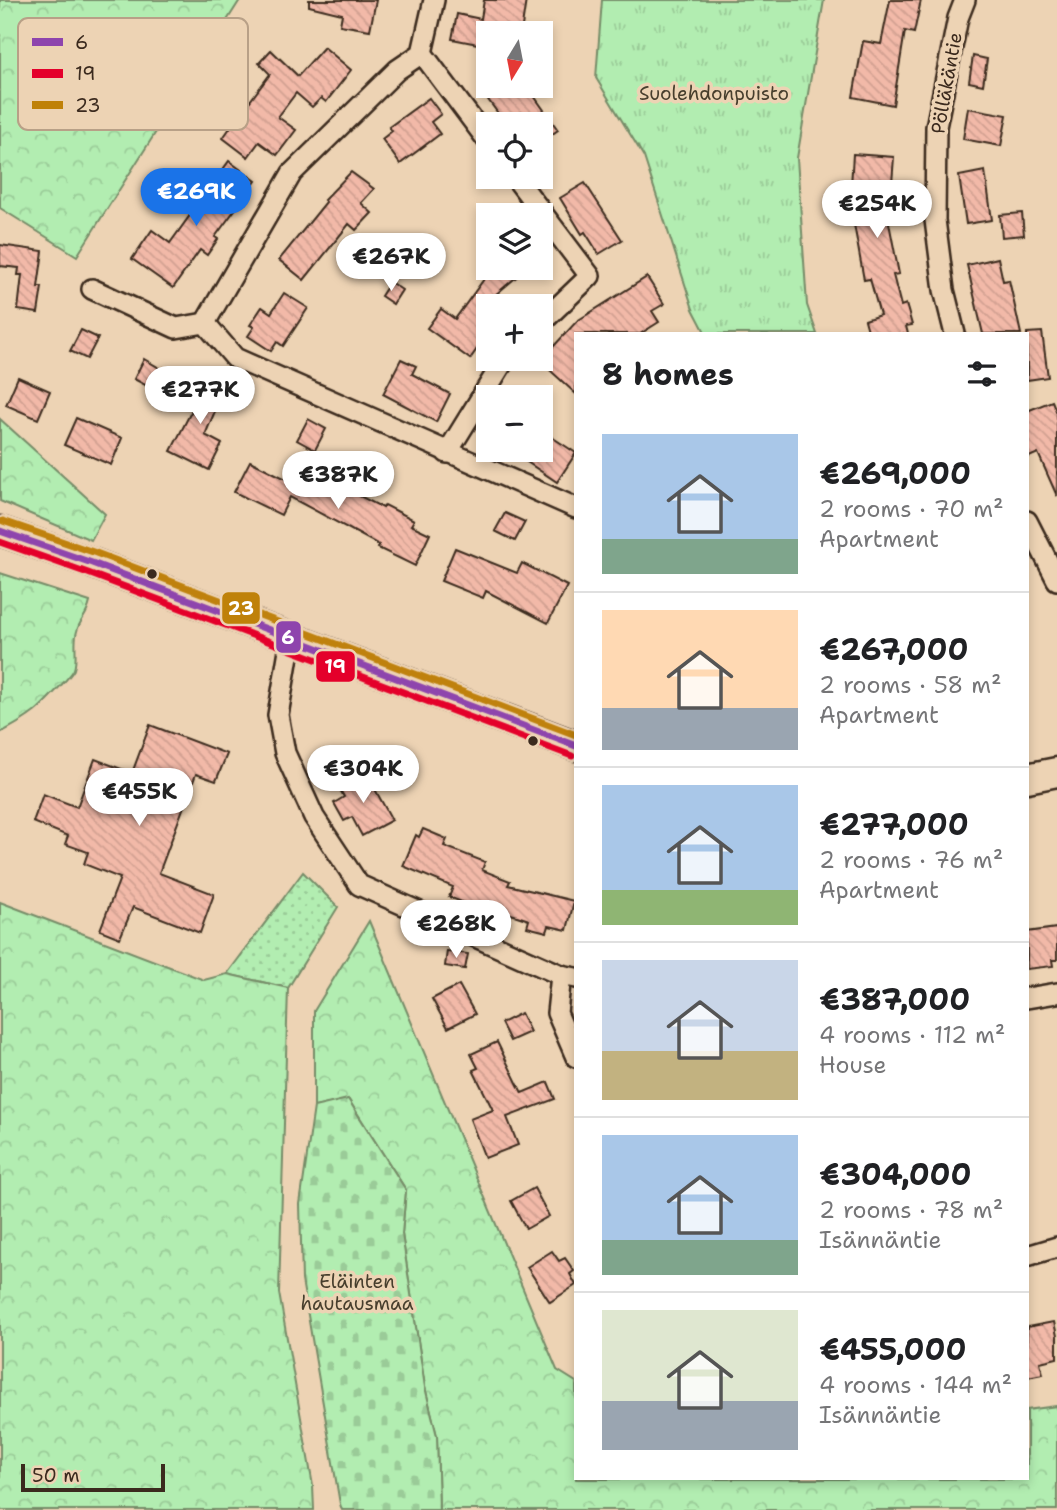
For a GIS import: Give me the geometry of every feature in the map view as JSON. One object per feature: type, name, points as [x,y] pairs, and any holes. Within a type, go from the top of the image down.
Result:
[{"type":"main road","points":[[0,531],[574,745]]},
{"type":"main road","points":[[1029,778],[1057,772]]},
{"type":"street","points":[[205,323],[292,173],[397,70],[422,53],[434,0]]},
{"type":"street","name":"Pölläkäntie","points":[[955,332],[944,290],[935,220],[936,127],[958,18],[965,0]]},
{"type":"street","points":[[422,53],[476,125]]},
{"type":"street","points":[[524,189],[590,276],[553,311]]},
{"type":"street","points":[[92,289],[176,328],[205,323]]},
{"type":"street","points":[[205,323],[235,358],[574,507]]},
{"type":"street","points":[[447,453],[498,371]]},
{"type":"street","points":[[1029,524],[1057,580]]},
{"type":"street","points":[[291,638],[278,715],[285,752],[314,817],[359,885],[568,976],[557,1013],[574,1052]]},
{"type":"street","points":[[1029,998],[1057,993]]},
{"type":"street","points":[[1029,1255],[1057,1247]]},
{"type":"green space","points":[[0,0],[240,0],[229,18],[18,18],[18,130],[157,130],[77,256],[0,208]]},
{"type":"green space","name":"Suolehdonpuisto","points":[[602,0],[824,0],[797,158],[807,305],[816,332],[705,332],[693,309],[644,157],[596,78]]},
{"type":"green space","points":[[0,419],[105,514],[91,540],[0,501]]},
{"type":"green space","points":[[0,573],[90,602],[77,631],[75,665],[72,672],[36,710],[0,733]]},
{"type":"green space","points":[[303,872],[338,907],[288,988],[227,974]]},
{"type":"green space","points":[[0,902],[204,980],[227,974],[288,988],[279,1293],[313,1486],[314,1510],[0,1510]]},
{"type":"green space","points":[[369,921],[557,1370],[574,1381],[574,1480],[1029,1480],[1029,1410],[1057,1406],[1057,1510],[439,1510],[437,1436],[425,1387],[402,1234],[406,1190],[349,1100],[314,1107],[314,1011]]},
{"type":"green space","name":"Eläinten hautausmaa","points":[[348,1099],[406,1190],[402,1234],[425,1387],[437,1436],[439,1510],[342,1510],[340,1504],[302,1280],[300,1204],[314,1107]]},
{"type":"building","points":[[309,0],[376,0],[370,30],[340,25],[342,14],[309,6]]},
{"type":"building","points":[[484,0],[526,0],[523,21],[476,21],[476,44],[452,39],[457,14],[481,19]]},
{"type":"building","points":[[890,0],[921,0],[914,33],[905,31],[893,105],[853,97],[863,41],[881,44]]},
{"type":"building","points":[[324,47],[351,70],[326,102],[321,98],[312,107],[296,93],[278,117],[296,130],[277,155],[259,142],[248,157],[223,138],[229,130],[248,130],[248,99],[250,101],[270,74],[259,63],[271,50],[298,76]]},
{"type":"building","points":[[973,56],[987,59],[983,85],[969,82]]},
{"type":"building","points":[[429,98],[441,114],[431,122],[440,134],[400,164],[382,139],[392,131],[389,127]]},
{"type":"building","points":[[487,98],[535,98],[545,112],[497,112]]},
{"type":"building","points":[[968,108],[1007,115],[1001,146],[963,139]]},
{"type":"building","points":[[853,154],[894,157],[889,223],[899,274],[893,275],[901,306],[906,304],[912,325],[906,326],[908,332],[868,332],[865,320],[880,315],[870,279],[864,280],[850,202]]},
{"type":"building","points":[[229,161],[256,181],[215,237],[218,239],[207,255],[200,250],[173,288],[132,259],[152,230],[170,243]]},
{"type":"building","points":[[985,171],[992,220],[966,224],[959,176]]},
{"type":"building","points":[[351,172],[374,189],[361,203],[372,213],[356,230],[349,224],[304,280],[279,260],[326,202],[324,200]]},
{"type":"building","points":[[585,183],[622,240],[599,254],[585,232],[582,234],[560,198]]},
{"type":"building","points":[[1022,213],[1024,235],[1002,237],[1000,215]]},
{"type":"building","points":[[0,245],[43,251],[38,313],[18,310],[22,275],[18,275],[19,268],[0,266]]},
{"type":"building","points":[[998,258],[1003,281],[1009,280],[1021,332],[983,332],[967,265]]},
{"type":"building","points":[[647,277],[664,304],[652,311],[659,322],[643,332],[574,332],[574,392],[551,371],[553,347],[577,321]]},
{"type":"building","points":[[483,280],[513,280],[496,294],[476,294],[476,350],[470,359],[427,328],[441,309],[455,319]]},
{"type":"building","points":[[390,282],[402,290],[393,304],[381,296]]},
{"type":"building","points":[[284,293],[308,308],[283,346],[277,342],[271,351],[248,336],[254,327],[250,325],[262,307],[271,313]]},
{"type":"building","points":[[81,330],[98,338],[87,359],[70,351]]},
{"type":"building","points":[[1042,332],[1048,377],[1029,380],[1029,333]]},
{"type":"building","points":[[144,359],[161,369],[151,388],[134,379]]},
{"type":"building","points":[[401,359],[416,366],[412,374],[450,394],[436,422],[383,394]]},
{"type":"building","points":[[18,377],[50,391],[38,419],[6,405]]},
{"type":"building","points":[[200,377],[225,387],[205,435],[222,444],[209,470],[171,451],[194,406],[189,404]]},
{"type":"building","points":[[1052,401],[1057,413],[1057,496],[1038,453],[1029,457],[1029,410]]},
{"type":"building","points":[[76,418],[122,438],[111,465],[64,445]]},
{"type":"building","points":[[308,419],[326,429],[315,450],[297,440]]},
{"type":"building","points":[[553,438],[574,452],[574,456],[557,482],[527,462],[553,462]]},
{"type":"building","points":[[250,461],[314,493],[323,477],[383,508],[385,505],[414,520],[411,525],[430,534],[415,566],[378,548],[379,545],[290,497],[281,515],[234,492]]},
{"type":"building","points":[[505,513],[525,522],[515,541],[495,531]]},
{"type":"building","points":[[455,548],[517,573],[522,563],[567,586],[548,623],[486,591],[483,598],[441,581]]},
{"type":"building","points":[[150,725],[227,754],[216,781],[196,774],[159,873],[214,894],[200,933],[133,907],[120,938],[100,930],[120,878],[84,864],[88,852],[65,844],[68,836],[33,822],[43,794],[77,807],[95,759],[132,773]]},
{"type":"building","points":[[366,773],[392,820],[362,836],[352,817],[344,821],[334,803],[344,797],[339,788]]},
{"type":"building","points":[[423,829],[447,839],[444,846],[485,862],[482,870],[510,881],[508,885],[574,901],[567,930],[549,926],[547,932],[527,927],[529,920],[481,904],[479,909],[449,897],[453,887],[403,866],[416,835],[419,837]]},
{"type":"building","points":[[1057,928],[1057,960],[1052,960],[1053,966],[1029,969],[1029,932]]},
{"type":"building","points":[[447,951],[468,954],[465,969],[445,966]]},
{"type":"building","points":[[459,985],[475,1014],[448,1028],[432,999]]},
{"type":"building","points":[[521,1013],[530,1032],[510,1041],[501,1023]]},
{"type":"building","points":[[497,1042],[522,1093],[548,1082],[555,1099],[507,1117],[518,1145],[485,1158],[470,1119],[493,1110],[473,1070],[478,1068],[471,1054]]},
{"type":"building","points":[[534,1188],[549,1216],[526,1229],[511,1201]]},
{"type":"building","points":[[552,1251],[559,1261],[565,1258],[574,1271],[570,1274],[574,1286],[550,1302],[527,1267]]},
{"type":"building","points":[[1054,1322],[1057,1358],[1040,1362],[1043,1374],[1029,1377],[1029,1327]]},
{"type":"transit line","name":"23","points":[[3,521],[96,553],[574,734]]},
{"type":"transit line","name":"6","points":[[0,531],[92,563],[574,745]]},
{"type":"transit line","name":"19","points":[[0,542],[572,756]]}]
